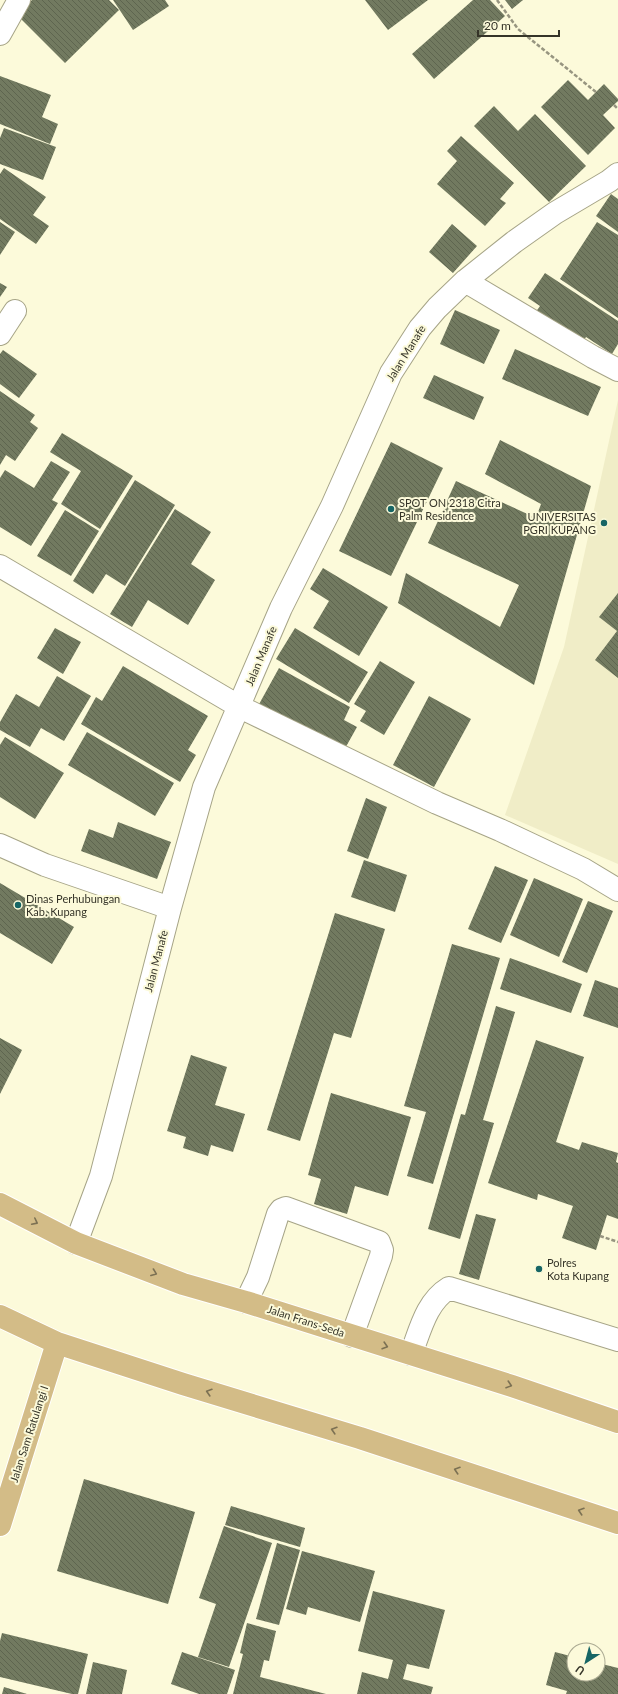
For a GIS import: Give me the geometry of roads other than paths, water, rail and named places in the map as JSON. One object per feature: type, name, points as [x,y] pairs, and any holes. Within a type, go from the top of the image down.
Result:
[{"type":"main road","name":"Jalan Frans-Seda","points":[[0,1204],[76,1243],[183,1284],[246,1302],[411,1354],[618,1422]]},
{"type":"main road","points":[[0,1316],[57,1343],[183,1384],[360,1438],[618,1523]]},
{"type":"main road","name":"Jalan Sam Ratulangi I","points":[[0,1525],[57,1343]]},
{"type":"street","points":[[0,34],[20,0]]},
{"type":"street","name":"Jalan Manafe","points":[[76,1243],[101,1176],[170,908],[204,787],[240,707],[281,608],[332,506],[391,373],[420,328],[437,308],[465,281],[525,233],[555,213],[609,182],[618,174]]},
{"type":"street","points":[[465,281],[593,357],[618,370]]},
{"type":"street","points":[[0,334],[15,311]]},
{"type":"street","points":[[0,566],[240,707],[437,803],[500,830],[583,870],[618,890]]},
{"type":"street","points":[[0,845],[45,865],[170,908]]},
{"type":"street","points":[[246,1302],[258,1277],[278,1214],[281,1210],[286,1208],[379,1242],[382,1250],[381,1256],[352,1336]]},
{"type":"street","points":[[411,1354],[426,1314],[435,1299],[449,1288],[618,1340]]},
{"type":"place","name":"SPOT ON 2318 Citra Palm Residence","points":[[391,509]]},
{"type":"place","name":"UNIVERSITAS PGRI KUPANG","points":[[604,523]]},
{"type":"place","name":"Dinas Perhubungan Kab. Kupang","points":[[18,905]]},
{"type":"place","name":"Polres Kota Kupang","points":[[539,1269]]}]
